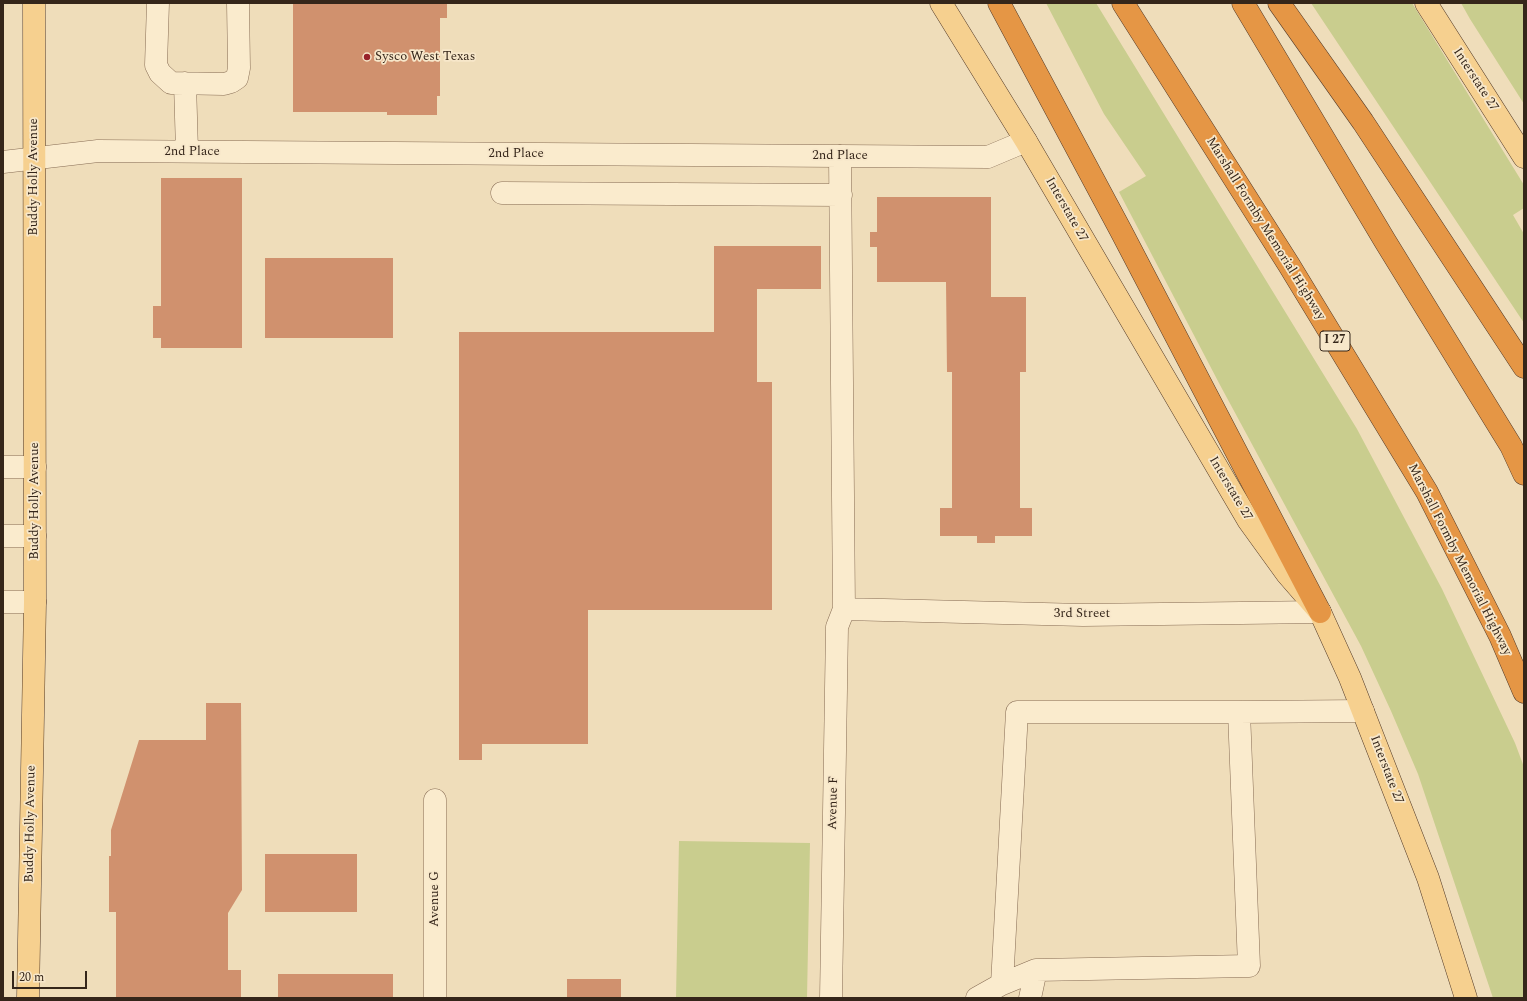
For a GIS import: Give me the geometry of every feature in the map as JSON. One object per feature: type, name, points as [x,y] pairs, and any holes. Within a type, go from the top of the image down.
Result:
[{"type":"highway","points":[[999,3],[1121,231],[1320,612]]},
{"type":"highway","name":"Marshall Formby Memorial Highway","points":[[1123,3],[1289,265],[1428,492],[1500,636],[1524,692]]},
{"type":"highway","points":[[1243,3],[1384,241],[1510,446],[1524,474]]},
{"type":"highway","points":[[1279,3],[1363,122],[1524,366]]},
{"type":"main road","name":"Buddy Holly Avenue","points":[[28,998],[35,602],[34,3]]},
{"type":"main road","name":"Interstate 27","points":[[941,3],[1026,141],[1248,520],[1287,574],[1320,612],[1350,678],[1428,878],[1466,998]]},
{"type":"main road","name":"Interstate 27","points":[[1426,3],[1524,157]]},
{"type":"street","points":[[158,3],[156,65],[160,73],[171,83],[224,84],[232,82],[237,78],[239,68],[238,3]]},
{"type":"street","points":[[185,83],[188,151]]},
{"type":"street","name":"2nd Place","points":[[3,162],[98,151],[988,157],[1026,141]]},
{"type":"street","points":[[840,156],[844,609]]},
{"type":"street","points":[[502,193],[841,195]]},
{"type":"street","points":[[3,467],[35,467]]},
{"type":"street","points":[[3,536],[35,536]]},
{"type":"street","points":[[3,602],[35,602]]},
{"type":"street","name":"3rd Street","points":[[844,609],[1083,615],[1320,612]]},
{"type":"street","name":"Avenue F","points":[[831,998],[837,626],[844,609]]},
{"type":"street","points":[[1002,984],[1017,712],[1363,711]]},
{"type":"street","points":[[977,998],[1002,984],[1036,970],[1249,966],[1239,712]]},
{"type":"street","name":"Avenue G","points":[[435,800],[435,998]]},
{"type":"street","points":[[1030,998],[1036,970]]},
{"type":"green space","points":[[1046,3],[1096,3],[1357,429],[1442,589],[1515,743],[1524,767],[1524,998],[1493,998],[1418,774],[1391,711],[1361,646],[1220,385],[1119,192],[1146,176],[1104,114]]},
{"type":"green space","points":[[1311,3],[1412,3],[1524,185],[1524,208],[1513,215],[1524,234],[1524,323]]},
{"type":"green space","points":[[1461,3],[1524,3],[1524,104],[1470,19]]},
{"type":"green space","points":[[679,841],[810,843],[807,998],[676,998]]},
{"type":"building","name":"Sysco West Texas","points":[[293,3],[447,3],[447,18],[440,18],[440,96],[437,96],[437,115],[387,115],[387,112],[293,112]]},
{"type":"building","points":[[161,178],[242,178],[242,348],[161,348],[161,338],[153,338],[153,306],[161,306]]},
{"type":"building","points":[[877,197],[991,197],[991,297],[1026,297],[1026,372],[1020,372],[1020,508],[1032,508],[1032,536],[995,536],[995,543],[977,543],[977,536],[940,536],[940,508],[952,508],[952,372],[947,372],[946,282],[877,282],[877,247],[870,247],[870,232],[877,232]]},
{"type":"building","points":[[714,246],[821,246],[821,289],[757,289],[757,382],[772,382],[772,610],[588,610],[588,744],[482,744],[482,760],[459,760],[459,332],[714,332]]},
{"type":"building","points":[[265,258],[393,258],[393,338],[265,338]]},
{"type":"building","points":[[206,703],[241,703],[242,890],[228,913],[228,970],[241,970],[241,998],[116,998],[116,912],[109,912],[109,856],[111,856],[111,830],[139,740],[206,740]]},
{"type":"building","points":[[265,854],[357,854],[357,912],[265,912]]},
{"type":"building","points":[[278,974],[393,974],[393,998],[278,998]]},
{"type":"building","points":[[567,979],[621,979],[621,998],[567,998]]},
{"type":"place","name":"Sysco West Texas","points":[[367,57]]}]
